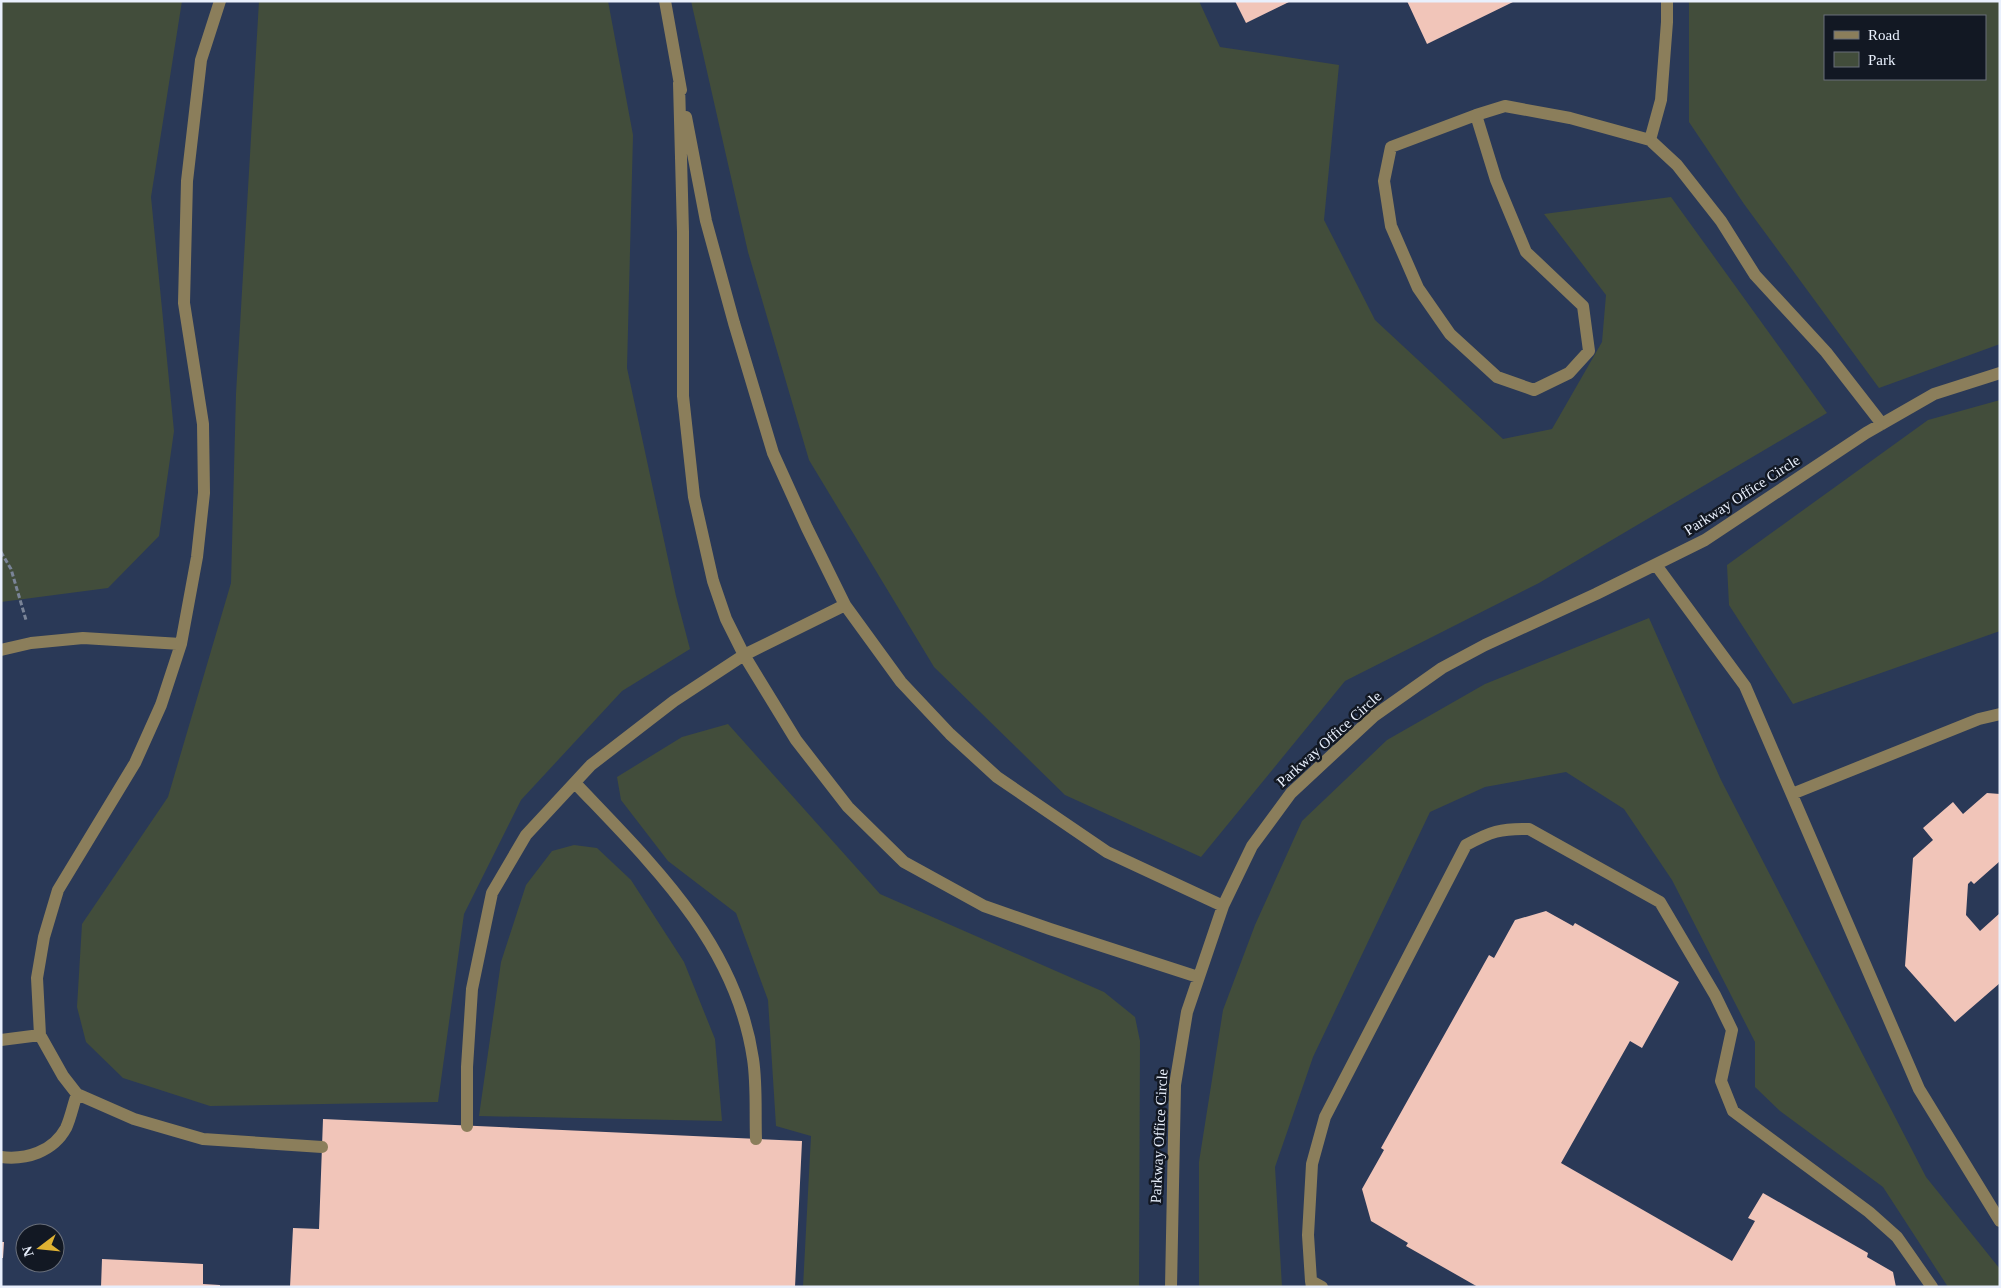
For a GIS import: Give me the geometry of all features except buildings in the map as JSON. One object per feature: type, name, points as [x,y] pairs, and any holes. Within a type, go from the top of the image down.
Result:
[{"type":"street","points":[[220,1],[201,60],[187,181],[184,303],[203,424],[204,493],[197,557],[180,644],[160,705],[135,763],[58,890],[44,937],[37,978],[40,1035],[63,1076],[77,1094],[134,1119],[203,1139],[322,1147]]},
{"type":"street","points":[[665,1],[706,221],[734,323],[773,453],[845,605],[901,682],[950,734],[997,777],[1107,852],[1222,906]]},
{"type":"street","points":[[1650,140],[1661,100],[1667,1]]},
{"type":"street","points":[[679,83],[683,232],[683,396],[694,497],[713,581],[726,619],[744,655],[802,748],[848,807],[904,862],[984,906],[1198,977]]},
{"type":"street","points":[[1476,115],[1496,180],[1526,252],[1583,306],[1589,351],[1568,373],[1534,390],[1497,377],[1450,334],[1418,288],[1391,226],[1384,180],[1391,147],[1476,115],[1505,106],[1570,118],[1650,140],[1678,165],[1721,221],[1755,275],[1826,352],[1882,424]]},
{"type":"street","name":"Parkway Office Circle","points":[[1171,1287],[1175,1085],[1187,1012],[1222,906],[1252,846],[1290,793],[1374,716],[1442,668],[1485,645],[1705,540],[1882,424],[1934,394],[2000,372]]},
{"type":"street","points":[[1656,565],[1745,686],[1919,1089],[2000,1221]]},
{"type":"street","points":[[467,1126],[467,1067],[472,989],[492,893],[526,835],[591,764],[667,706],[744,655],[845,605]]},
{"type":"street","points":[[1,650],[31,643],[83,638],[180,644]]},
{"type":"street","points":[[1792,794],[1979,719],[2000,714]]},
{"type":"street","points":[[575,783],[658,870],[690,910],[723,964],[740,1005],[753,1060],[756,1139]]},
{"type":"street","points":[[1315,1285],[1308,1235],[1312,1164],[1325,1117],[1466,845],[1486,835],[1507,829],[1529,830],[1660,902],[1715,995],[1732,1030],[1721,1081],[1734,1111],[1869,1212],[1897,1238],[1932,1287]]},
{"type":"street","points":[[1,1040],[40,1035]]},
{"type":"street","points":[[1,1157],[17,1159],[36,1154],[53,1144],[65,1128],[77,1094]]},
{"type":"path","points":[[1,552],[11,569],[31,643]]},
{"type":"shaded area","points":[[1,1],[2000,1],[2000,1287],[1,1287]]},
{"type":"green space","points":[[1,1],[182,1],[151,197],[174,431],[159,536],[108,588],[1,602]]},
{"type":"green space","points":[[259,1],[608,1],[633,135],[627,368],[676,596],[690,649],[622,691],[521,800],[464,914],[438,1102],[210,1106],[123,1078],[86,1042],[77,1007],[82,924],[168,797],[231,583],[236,394]]},
{"type":"green space","points":[[691,1],[1199,1],[1220,47],[1339,65],[1324,220],[1375,320],[1503,439],[1552,429],[1602,342],[1606,295],[1544,214],[1671,197],[1827,413],[1539,583],[1345,681],[1201,857],[1065,795],[934,667],[809,460],[748,252]]},
{"type":"green space","points":[[1689,1],[2000,1],[2000,344],[1879,388],[1744,204],[1689,122]]},
{"type":"green space","points":[[2000,400],[2000,631],[1793,704],[1729,605],[1727,565],[1928,420]]},
{"type":"green space","points":[[1649,618],[1721,780],[1926,1177],[2000,1269],[2000,1287],[1948,1287],[1883,1187],[1780,1111],[1755,1087],[1755,1042],[1672,880],[1624,809],[1566,772],[1485,787],[1430,812],[1313,1057],[1275,1167],[1282,1287],[1199,1287],[1199,1162],[1223,1010],[1255,925],[1302,821],[1387,740],[1485,684]]},
{"type":"green space","points":[[728,724],[880,894],[1104,992],[1135,1017],[1140,1041],[1139,1287],[803,1287],[811,1136],[776,1126],[768,1000],[736,913],[668,861],[621,800],[617,777],[682,737]]},
{"type":"green space","points":[[574,845],[597,848],[631,880],[684,962],[715,1039],[722,1121],[479,1116],[501,962],[526,885],[552,851]]}]
